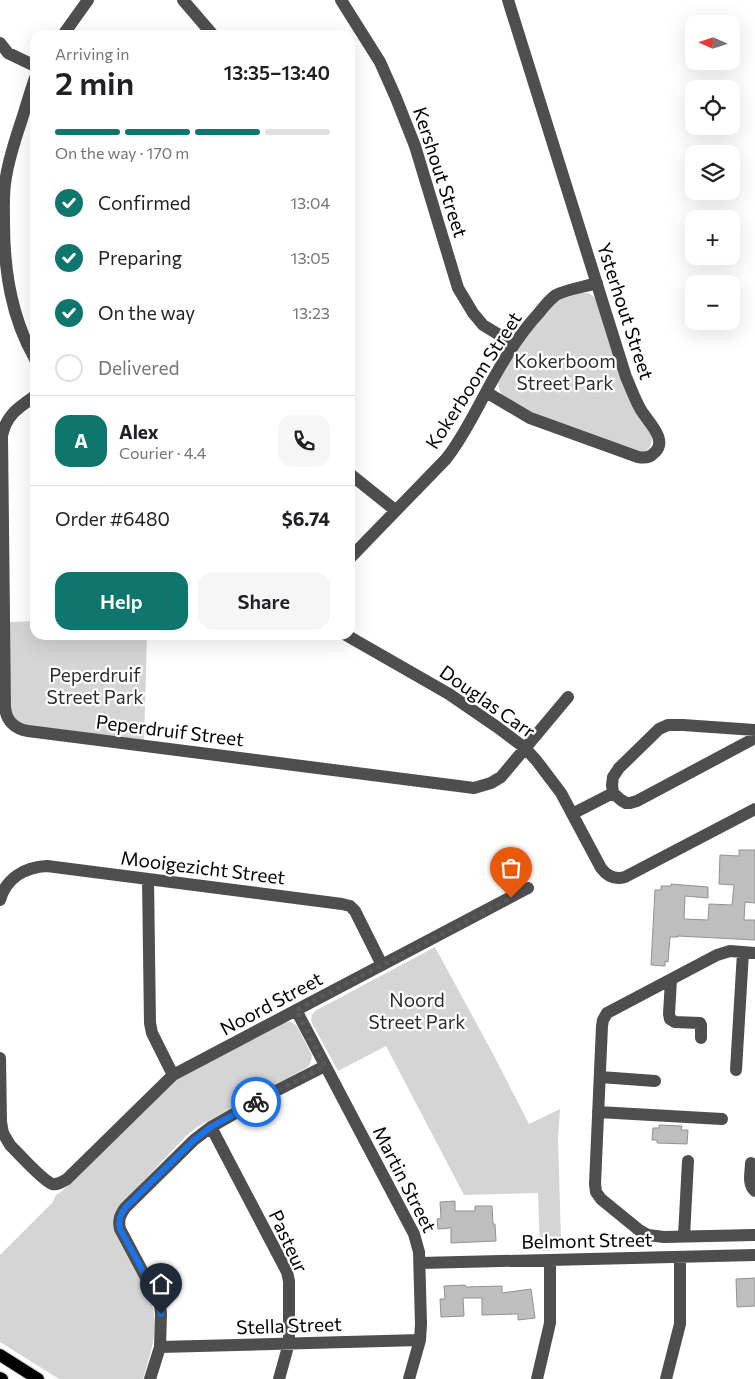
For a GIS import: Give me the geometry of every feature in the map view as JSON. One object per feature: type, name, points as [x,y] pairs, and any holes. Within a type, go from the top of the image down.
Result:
[{"type":"main road","points":[[0,1355],[38,1379]]},
{"type":"street","points":[[67,30],[88,0]]},
{"type":"street","points":[[183,0],[209,30]]},
{"type":"street","name":"Kershout Street","points":[[341,0],[380,62],[396,98],[415,146],[458,288],[473,313],[483,325],[514,344]]},
{"type":"street","name":"Ysterhout Street","points":[[486,392],[530,418],[638,457],[647,458],[654,454],[660,444],[658,436],[641,410],[626,377],[508,0]]},
{"type":"street","points":[[0,43],[8,52],[30,63]]},
{"type":"street","points":[[30,94],[10,156],[4,198],[4,244],[8,286],[18,320],[30,349]]},
{"type":"street","name":"Kokerboom Street","points":[[355,553],[446,459],[458,443],[514,344],[530,323],[555,296],[596,283]]},
{"type":"street","name":"Peperdruif Street","points":[[30,400],[6,421],[2,436],[5,707],[7,717],[17,728],[28,731],[469,788],[485,786],[501,777],[568,697]]},
{"type":"street","points":[[355,478],[395,510]]},
{"type":"street","name":"Douglas Carr","points":[[355,640],[449,694],[525,748],[551,779],[604,873],[613,877],[625,877],[755,809]]},
{"type":"street","points":[[755,730],[668,725],[659,729],[619,768],[613,777],[613,793],[626,803],[637,801],[755,738]]},
{"type":"street","points":[[572,814],[613,793]]},
{"type":"street","name":"Mooigezicht Street","points":[[0,900],[4,890],[13,878],[24,871],[39,866],[47,866],[342,904],[350,906],[355,911],[382,966]]},
{"type":"street","points":[[148,879],[150,1024],[152,1033],[173,1075]]},
{"type":"street","name":"Noord Street","points":[[0,1058],[1,1122],[3,1133],[10,1145],[44,1179],[52,1184],[61,1183],[173,1075],[528,888]]},
{"type":"street","points":[[736,1070],[749,952],[730,951],[717,955],[607,1013],[604,1016],[602,1026],[595,1188],[598,1195],[639,1230],[648,1235],[664,1237],[755,1235]]},
{"type":"street","points":[[671,980],[670,1019],[675,1022],[701,1024],[701,1038]]},
{"type":"street","name":"Martin Street","points":[[296,1010],[417,1242],[420,1263],[421,1324],[420,1340],[409,1379]]},
{"type":"street","points":[[150,1379],[160,1347],[160,1304],[120,1229],[119,1218],[125,1208],[194,1140],[211,1127],[260,1099],[325,1066]]},
{"type":"street","points":[[600,1077],[655,1080]]},
{"type":"street","points":[[598,1112],[722,1119]]},
{"type":"street","name":"Pasteur","points":[[211,1127],[287,1272],[290,1293],[289,1343],[279,1379]]},
{"type":"street","points":[[684,1236],[688,1161]]},
{"type":"street","points":[[751,1163],[750,1183],[755,1191]]},
{"type":"street","name":"Belmont Street","points":[[420,1263],[755,1255]]},
{"type":"street","points":[[666,1379],[680,1324],[680,1257]]},
{"type":"street","points":[[537,1379],[550,1323],[550,1260]]},
{"type":"street","name":"Stella Street","points":[[160,1347],[420,1340]]},
{"type":"green space","name":"Kokerboom Street Park","points":[[581,293],[589,293],[595,298],[651,433],[651,444],[643,452],[541,417],[502,395],[499,389],[498,382],[519,344],[557,302]]},
{"type":"green space","name":"Peperdruif Street Park","points":[[30,621],[30,640],[147,640],[144,741],[29,726],[15,720],[11,711],[9,622]]},
{"type":"green space","name":"Noord Street Park","points":[[435,947],[529,1124],[560,1109],[558,1138],[561,1239],[567,1246],[567,1250],[540,1251],[538,1193],[464,1195],[386,1046],[338,1071],[311,1021],[315,1011]]},
{"type":"green space","points":[[285,1022],[291,1022],[296,1025],[312,1055],[308,1067],[197,1127],[186,1136],[118,1210],[151,1299],[153,1310],[153,1339],[143,1379],[59,1379],[0,1342],[0,1255],[52,1203],[56,1195],[165,1087]]},
{"type":"building","points":[[739,850],[755,850],[755,903],[745,902],[744,920],[755,920],[755,940],[670,937],[668,962],[665,961],[665,966],[651,965],[655,890],[661,890],[661,886],[671,886],[671,884],[708,887],[708,898],[685,896],[684,919],[708,920],[709,904],[732,905],[734,885],[719,884],[720,855],[739,856]]},
{"type":"building","points":[[659,1125],[682,1126],[681,1130],[688,1130],[687,1144],[657,1143],[657,1140],[652,1140],[653,1128],[659,1128]]},
{"type":"building","points":[[455,1201],[455,1211],[475,1211],[475,1206],[492,1206],[496,1241],[451,1243],[451,1228],[438,1229],[437,1219],[441,1218],[440,1202]]},
{"type":"building","points":[[755,1278],[755,1306],[737,1307],[736,1279]]},
{"type":"building","points":[[465,1285],[466,1287],[502,1286],[502,1293],[531,1289],[535,1318],[518,1320],[518,1314],[482,1315],[482,1298],[463,1298],[464,1316],[441,1317],[440,1299],[445,1299],[444,1286]]},
{"type":"way so far","points":[[256,1102],[325,1066],[296,1010],[511,898]]},
{"type":"route","points":[[161,1314],[157,1297],[120,1229],[119,1218],[125,1208],[194,1140],[211,1127],[256,1102]]}]
